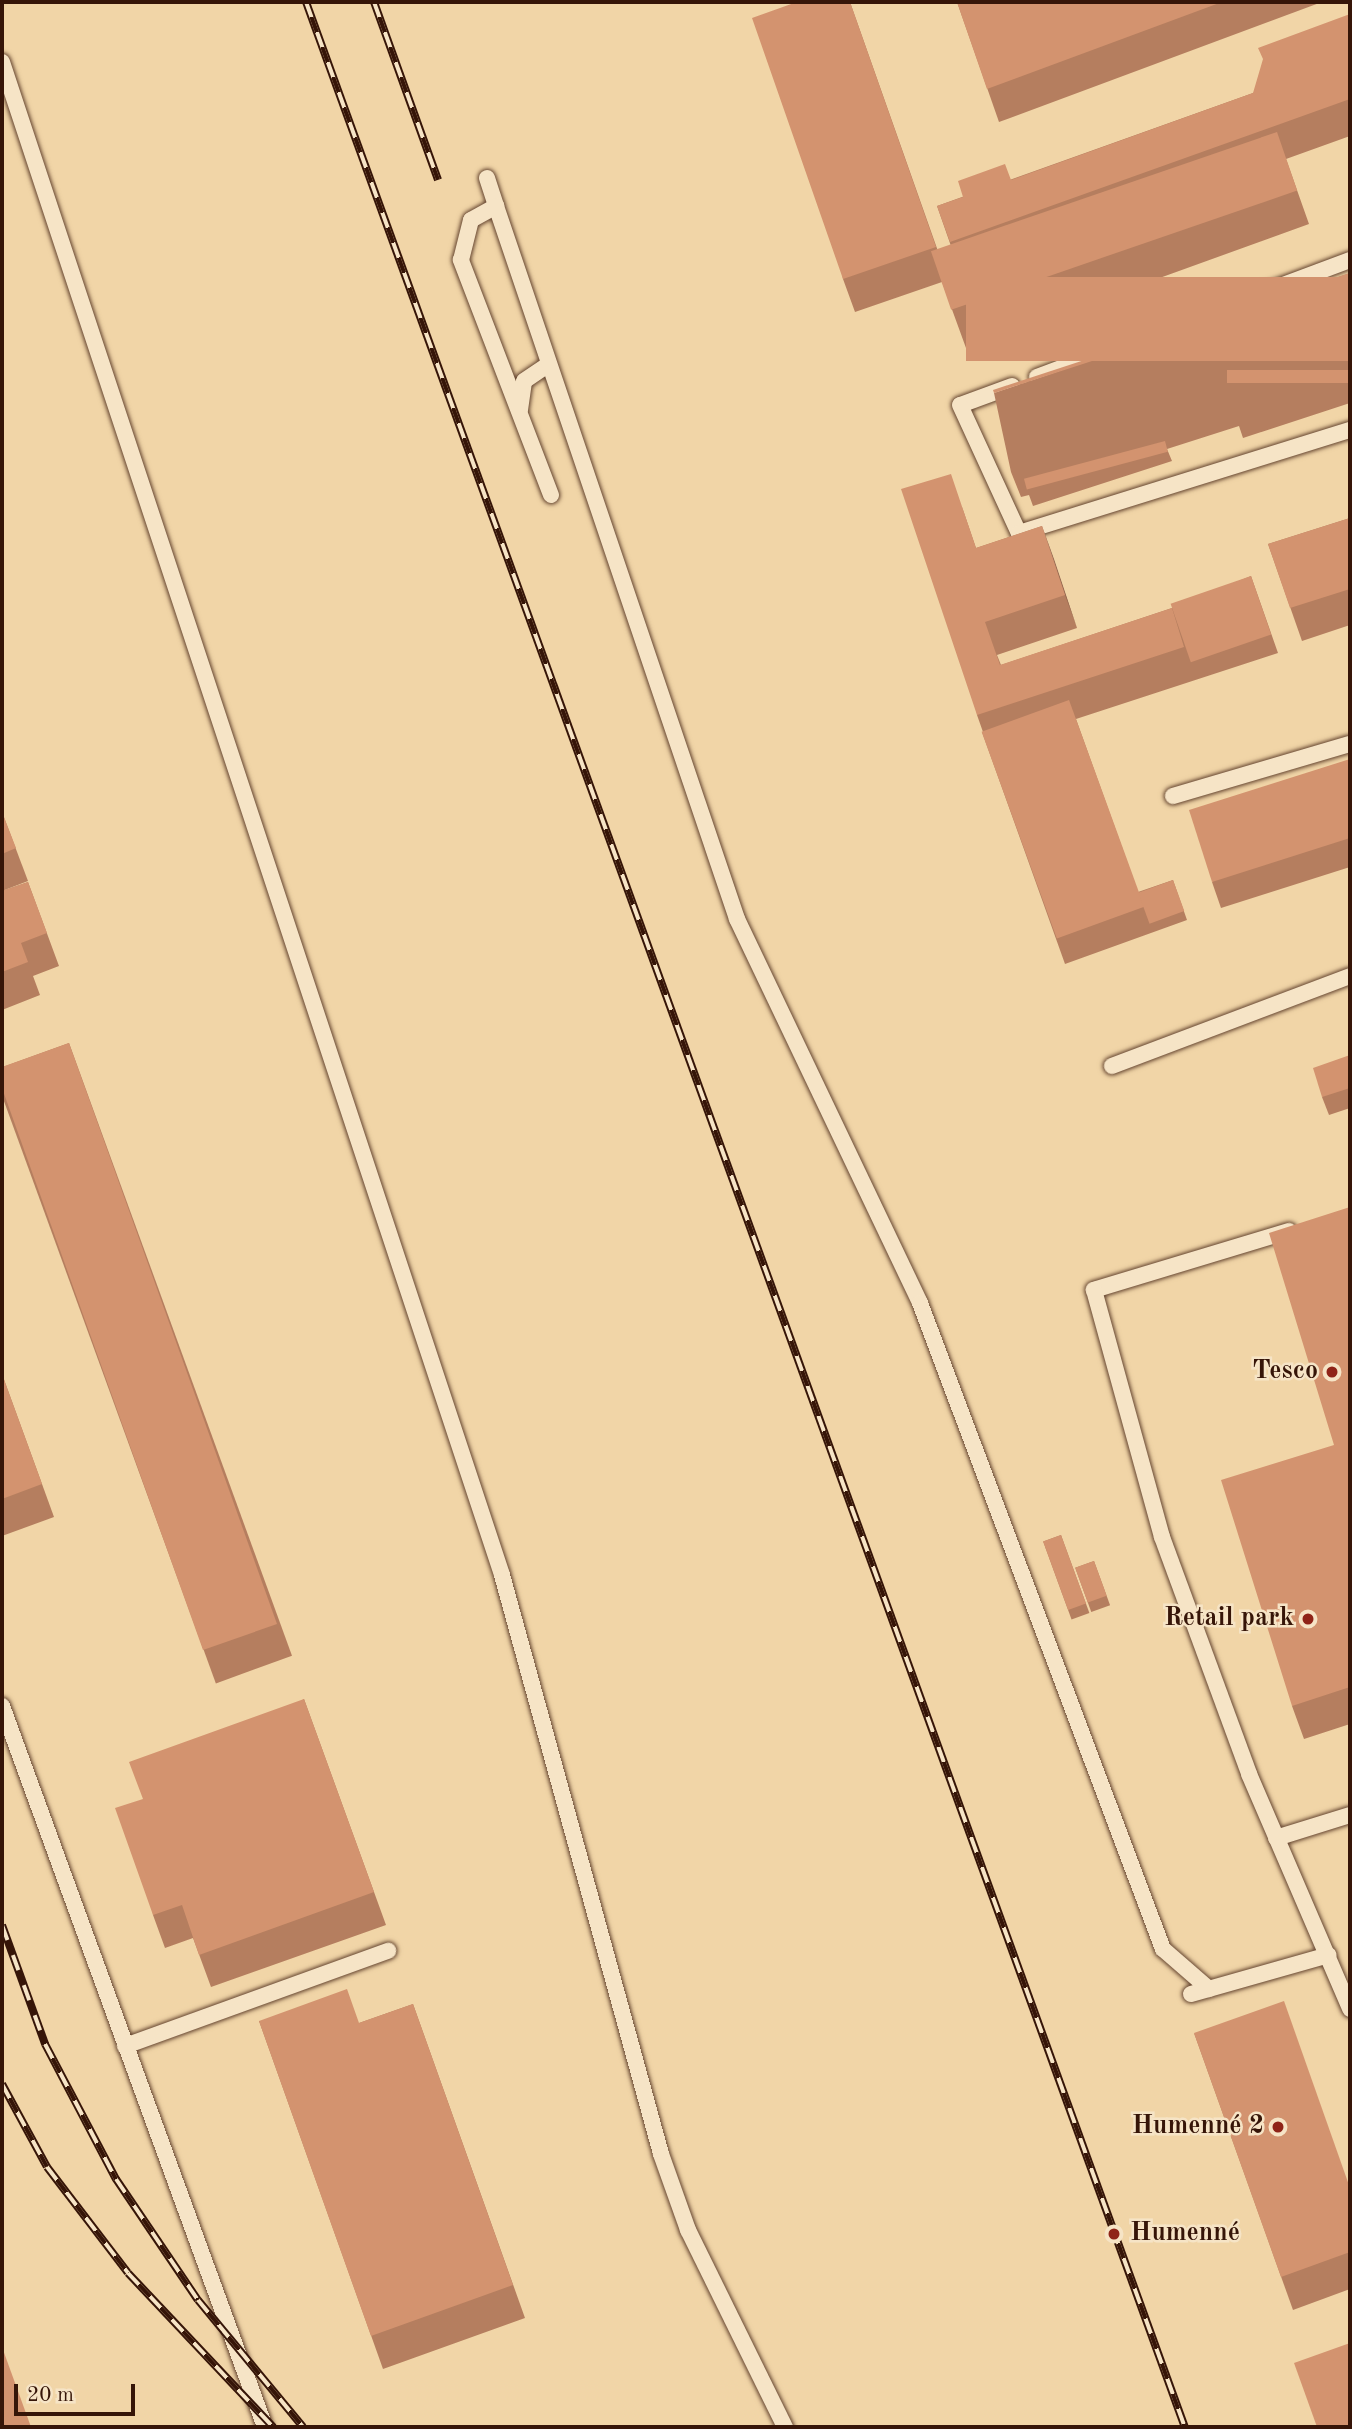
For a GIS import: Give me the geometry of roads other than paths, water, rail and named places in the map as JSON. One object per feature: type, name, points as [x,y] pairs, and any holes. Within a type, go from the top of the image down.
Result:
[{"type":"lane","points":[[2,62],[502,1575],[661,2154],[688,2230],[785,2427]]},
{"type":"lane","points":[[486,178],[737,919],[920,1303],[1163,1950],[1209,1989]]},
{"type":"lane","points":[[496,206],[471,219],[460,247],[484,325],[551,495]]},
{"type":"lane","points":[[1350,260],[960,405],[1019,533],[1350,430]]},
{"type":"lane","points":[[527,436],[521,390],[531,372],[549,364]]},
{"type":"lane","points":[[1173,796],[1350,744]]},
{"type":"lane","points":[[1112,1066],[1350,976]]},
{"type":"lane","points":[[1312,1224],[1094,1290],[1162,1537],[1276,1838],[1329,1955],[1350,2009]]},
{"type":"lane","points":[[2,1706],[265,2427]]},
{"type":"lane","points":[[1276,1838],[1350,1815]]},
{"type":"lane","points":[[125,2046],[388,1951]]},
{"type":"lane","points":[[1191,1994],[1329,1955]]},
{"type":"railway","points":[[306,2],[1185,2427]]},
{"type":"railway","points":[[374,2],[438,180]]},
{"type":"railway","points":[[2,1925],[45,2044],[116,2179],[198,2300],[303,2427]]},
{"type":"railway","points":[[2,2084],[47,2167],[128,2273],[273,2427]]},
{"type":"place","name":"Tesco","points":[[1332,1372]]},
{"type":"place","name":"Retail park","points":[[1308,1619]]},
{"type":"place","name":"Humenné 2","points":[[1278,2127]]},
{"type":"place","name":"Humenné","points":[[1114,2234]]}]
